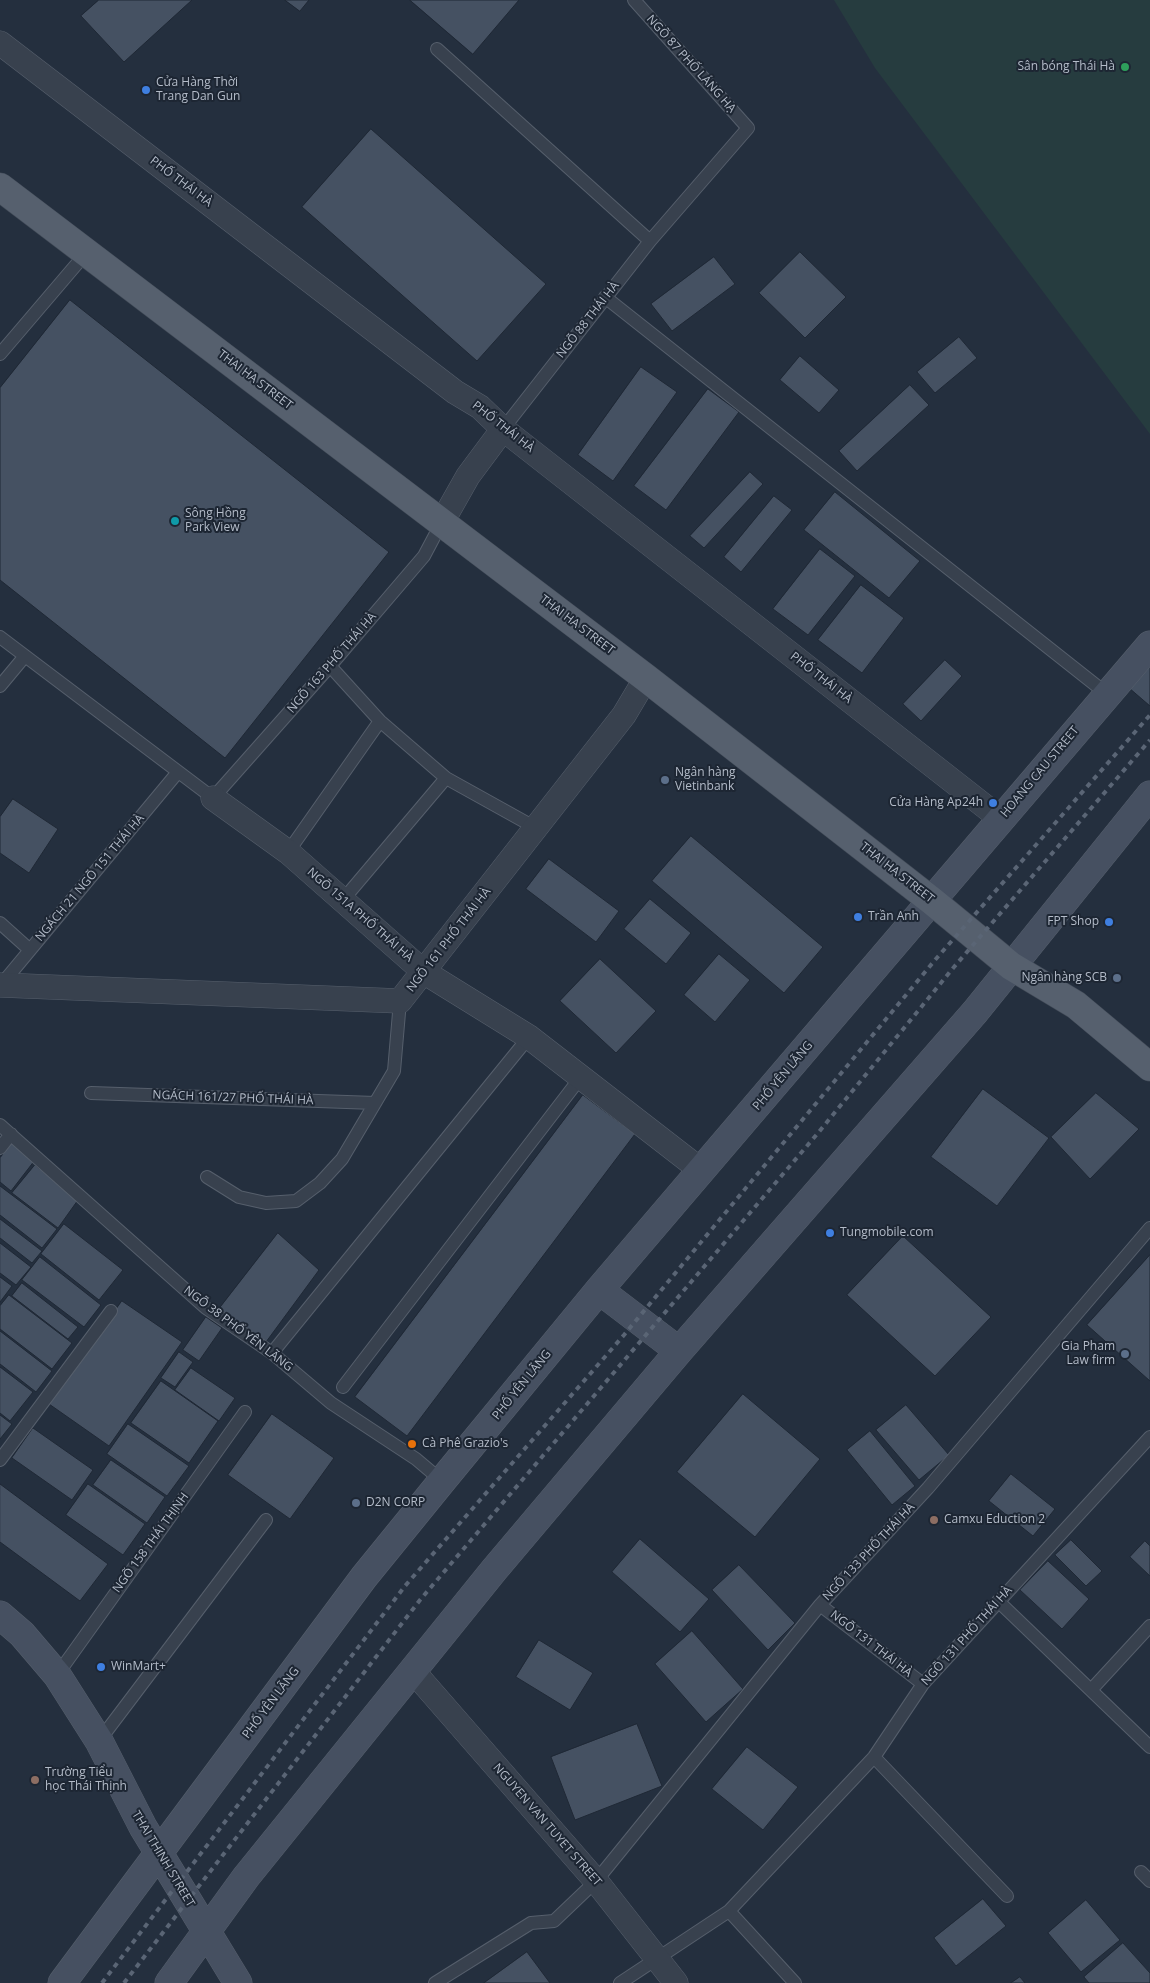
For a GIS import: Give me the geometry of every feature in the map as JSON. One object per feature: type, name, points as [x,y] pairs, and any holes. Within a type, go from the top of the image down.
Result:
[{"type":"main road","name":"THAI HA STREET","points":[[0,187],[646,678],[932,901],[1011,966],[1076,1005],[1150,1067]]},
{"type":"main road","name":"HOANG CAU STREET","points":[[932,901],[1150,645]]},
{"type":"main road","points":[[169,1983],[246,1877],[494,1570],[679,1351],[975,1012],[1150,795]]},
{"type":"main road","name":"PHỐ YÊN LÃNG","points":[[62,1983],[364,1577],[599,1290],[932,901]]},
{"type":"main road","points":[[599,1290],[679,1351]]},
{"type":"main road","name":"THAI THINH STREET","points":[[0,1615],[22,1634],[57,1675],[98,1741],[143,1827],[238,1983]]},
{"type":"street","name":"PHỐ THÁI HÀ","points":[[0,43],[455,392],[480,407],[503,429],[1001,819]]},
{"type":"street","name":"NGÕ 88 THÁI HÀ","points":[[442,522],[468,476],[503,429]]},
{"type":"street","name":"NGÕ 161 PHỐ THÁI HÀ","points":[[0,985],[400,1001],[624,715],[646,678]]},
{"type":"street","name":"NGÕ 151A PHỐ THÁI HÀ","points":[[213,798],[288,852],[424,972],[529,1037],[702,1171]]},
{"type":"street","name":"NGUYEN VAN TUYET STREET","points":[[413,1671],[596,1881],[676,1983]]},
{"type":"lane","name":"NGÕ 87 PHỐ LÁNG HẠ","points":[[634,0],[748,128]]},
{"type":"lane","points":[[437,49],[650,241]]},
{"type":"lane","name":"NGÕ 88 THÁI HÀ","points":[[503,429],[650,241],[748,128]]},
{"type":"lane","points":[[0,354],[87,252]]},
{"type":"lane","points":[[605,297],[1107,694]]},
{"type":"lane","name":"NGÕ 163 PHỐ THÁI HÀ","points":[[213,798],[424,556],[442,522]]},
{"type":"lane","points":[[0,637],[213,798]]},
{"type":"lane","points":[[0,686],[25,656]]},
{"type":"lane","points":[[330,666],[380,721],[446,778],[536,828]]},
{"type":"lane","points":[[288,852],[380,721]]},
{"type":"lane","name":"NGÁCH 21 NGÕ 151 THÁI HÀ","points":[[0,985],[178,772]]},
{"type":"lane","points":[[342,901],[446,778]]},
{"type":"lane","points":[[0,923],[30,950]]},
{"type":"lane","points":[[207,1176],[238,1197],[266,1203],[296,1201],[320,1183],[342,1159],[394,1071],[400,1001]]},
{"type":"lane","points":[[272,1353],[529,1037]]},
{"type":"lane","points":[[343,1388],[580,1077]]},
{"type":"lane","name":"NGÁCH 161/27 PHỐ THÁI HÀ","points":[[91,1093],[375,1103]]},
{"type":"lane","name":"NGÕ 38 PHỐ YÊN LÃNG","points":[[0,1125],[206,1308],[272,1353],[331,1403],[416,1459],[442,1481]]},
{"type":"lane","points":[[0,1148],[11,1134]]},
{"type":"lane","name":"NGÕ 133 PHỐ THÁI HÀ","points":[[435,1983],[531,1923],[554,1921],[596,1881],[820,1605],[928,1488],[1150,1228]]},
{"type":"lane","points":[[0,1460],[111,1310]]},
{"type":"lane","name":"NGÕ 158 THÁI THỊNH","points":[[57,1675],[245,1412]]},
{"type":"lane","name":"NGÕ 131 PHỐ THÁI HÀ","points":[[620,1983],[729,1911],[874,1757],[922,1684],[1150,1437]]},
{"type":"lane","points":[[98,1741],[266,1520]]},
{"type":"lane","points":[[998,1602],[1150,1746]]},
{"type":"lane","name":"NGÕ 131 THÁI HÀ","points":[[820,1605],[922,1684]]},
{"type":"lane","points":[[1091,1690],[1150,1626]]},
{"type":"lane","points":[[874,1757],[1006,1896]]},
{"type":"lane","points":[[729,1911],[795,1983]]},
{"type":"green space","points":[[834,0],[1150,0],[1150,434],[875,68]]},
{"type":"building","points":[[99,0],[192,0],[124,62],[81,16]]},
{"type":"building","points":[[285,0],[309,0],[300,11]]},
{"type":"building","points":[[410,0],[519,0],[473,54]]},
{"type":"building","points":[[371,129],[546,284],[477,361],[302,207]]},
{"type":"building","points":[[800,252],[846,297],[805,338],[759,293]]},
{"type":"building","points":[[714,257],[735,284],[672,331],[651,304]]},
{"type":"building","name":"Sông Hồng Park View","points":[[70,300],[389,552],[225,758],[0,580],[0,388]]},
{"type":"building","points":[[959,337],[977,358],[935,393],[917,372]]},
{"type":"building","points":[[800,356],[839,390],[819,413],[780,380]]},
{"type":"building","points":[[641,367],[677,392],[613,481],[578,455]]},
{"type":"building","points":[[910,385],[929,405],[857,471],[839,451]]},
{"type":"building","points":[[708,389],[739,412],[666,510],[634,486]]},
{"type":"building","points":[[750,472],[763,484],[704,548],[690,536]]},
{"type":"building","points":[[835,492],[920,561],[889,598],[804,530]]},
{"type":"building","points":[[774,496],[792,510],[741,572],[724,557]]},
{"type":"building","points":[[820,549],[855,576],[808,635],[773,609]]},
{"type":"building","points":[[861,585],[904,618],[862,673],[818,640]]},
{"type":"building","points":[[1150,633],[1150,706],[1114,675]]},
{"type":"building","points":[[945,660],[962,676],[921,721],[903,704]]},
{"type":"building","points":[[13,799],[58,829],[29,873],[0,853],[0,817]]},
{"type":"building","points":[[691,836],[823,947],[784,993],[652,881]]},
{"type":"building","points":[[549,859],[619,911],[596,942],[526,889]]},
{"type":"building","points":[[650,899],[691,933],[666,964],[624,929]]},
{"type":"building","points":[[719,954],[750,980],[715,1022],[684,995]]},
{"type":"building","points":[[600,959],[656,1011],[616,1053],[560,1001]]},
{"type":"building","points":[[983,1089],[1049,1138],[997,1206],[931,1157]]},
{"type":"building","points":[[1096,1093],[1139,1129],[1090,1179],[1051,1137]]},
{"type":"building","points":[[583,1095],[635,1134],[407,1436],[355,1397]]},
{"type":"building","points":[[12,1143],[35,1160],[11,1191],[0,1182],[0,1158]]},
{"type":"building","points":[[35,1165],[78,1200],[58,1228],[12,1193]]},
{"type":"building","points":[[0,1186],[57,1229],[42,1248],[0,1215]]},
{"type":"building","points":[[0,1219],[42,1251],[32,1263],[0,1238]]},
{"type":"building","points":[[64,1224],[123,1270],[99,1300],[41,1254]]},
{"type":"building","points":[[278,1233],[319,1270],[266,1342],[219,1309]]},
{"type":"building","points":[[903,1236],[991,1317],[935,1376],[847,1295]]},
{"type":"building","points":[[0,1243],[31,1267],[16,1285],[0,1273]]},
{"type":"building","points":[[1150,1255],[1150,1381],[1087,1325]]},
{"type":"building","points":[[40,1257],[101,1305],[84,1327],[22,1280]]},
{"type":"building","points":[[0,1277],[12,1286],[0,1302]]},
{"type":"building","points":[[22,1283],[78,1327],[68,1339],[12,1296]]},
{"type":"building","points":[[9,1295],[72,1343],[52,1369],[0,1329],[0,1306]]},
{"type":"building","points":[[122,1301],[182,1342],[109,1446],[49,1404]]},
{"type":"building","points":[[206,1317],[222,1328],[199,1361],[183,1350]]},
{"type":"building","points":[[0,1331],[52,1371],[36,1392],[0,1364]]},
{"type":"building","points":[[179,1352],[193,1362],[175,1387],[161,1378]]},
{"type":"building","points":[[0,1367],[33,1392],[10,1421],[0,1413]]},
{"type":"building","points":[[191,1368],[235,1398],[219,1421],[175,1390]]},
{"type":"building","points":[[161,1381],[218,1421],[189,1463],[131,1423]]},
{"type":"building","points":[[743,1394],[820,1459],[755,1537],[677,1472]]},
{"type":"building","points":[[906,1405],[949,1455],[919,1480],[876,1430]]},
{"type":"building","points":[[272,1414],[334,1458],[290,1519],[228,1475]]},
{"type":"building","points":[[0,1415],[12,1424],[0,1439]]},
{"type":"building","points":[[128,1424],[189,1466],[167,1496],[107,1454]]},
{"type":"building","points":[[33,1428],[93,1470],[72,1500],[12,1458]]},
{"type":"building","points":[[870,1431],[915,1486],[892,1505],[847,1450]]},
{"type":"building","points":[[111,1460],[165,1497],[147,1523],[93,1485]]},
{"type":"building","points":[[1011,1474],[1055,1509],[1033,1536],[989,1501]]},
{"type":"building","points":[[0,1484],[108,1564],[80,1601],[0,1542]]},
{"type":"building","points":[[88,1484],[145,1524],[123,1555],[66,1515]]},
{"type":"building","points":[[640,1539],[709,1599],[680,1632],[612,1572]]},
{"type":"building","points":[[1071,1540],[1102,1571],[1086,1586],[1055,1555]]},
{"type":"building","points":[[1145,1541],[1150,1546],[1150,1576],[1130,1557]]},
{"type":"building","points":[[1048,1561],[1089,1599],[1062,1629],[1020,1590]]},
{"type":"building","points":[[739,1565],[795,1623],[768,1650],[712,1590]]},
{"type":"building","points":[[692,1631],[743,1689],[706,1722],[655,1664]]},
{"type":"building","points":[[539,1640],[593,1673],[570,1710],[516,1677]]},
{"type":"building","points":[[637,1724],[662,1786],[575,1820],[551,1757]]},
{"type":"building","points":[[747,1747],[798,1787],[763,1830],[712,1789]]},
{"type":"building","points":[[983,1899],[1006,1926],[956,1966],[934,1938]]},
{"type":"building","points":[[1086,1900],[1120,1940],[1081,1972],[1048,1933]]},
{"type":"building","points":[[1123,1943],[1150,1973],[1150,1983],[1089,1983],[1084,1977]]},
{"type":"building","points":[[527,1952],[550,1983],[484,1983]]},
{"type":"building","points":[[1020,1977],[1025,1983],[1011,1983]]},
{"type":"railway","points":[[102,1983],[405,1586],[624,1335],[935,960],[1150,715]]},
{"type":"railway","points":[[124,1983],[420,1600],[818,1133],[954,967],[1150,740]]},
{"type":"place","name":"Sân bóng Thái Hà","points":[[1125,67]]},
{"type":"place","name":"Cửa Hàng Thời Trang Dan Gun","points":[[146,90]]},
{"type":"place","name":"Sông Hồng Park View","points":[[175,521]]},
{"type":"place","name":"Ngân hàng Vietinbank","points":[[665,780]]},
{"type":"place","name":"Cửa Hàng Ap24h","points":[[993,803]]},
{"type":"place","name":"Trần Anh","points":[[858,917]]},
{"type":"place","name":"FPT Shop","points":[[1109,922]]},
{"type":"place","name":"Ngân hàng SCB","points":[[1117,978]]},
{"type":"place","name":"Tungmobile.com","points":[[830,1233]]},
{"type":"place","name":"Gia Pham Law firm","points":[[1125,1354]]},
{"type":"place","name":"Cà Phê Grazio's","points":[[412,1444]]},
{"type":"place","name":"D2N CORP","points":[[356,1503]]},
{"type":"place","name":"Camxu Eduction 2","points":[[934,1520]]},
{"type":"place","name":"WinMart+","points":[[101,1667]]},
{"type":"place","name":"Trường Tiểu học Thái Thịnh","points":[[35,1780]]}]
